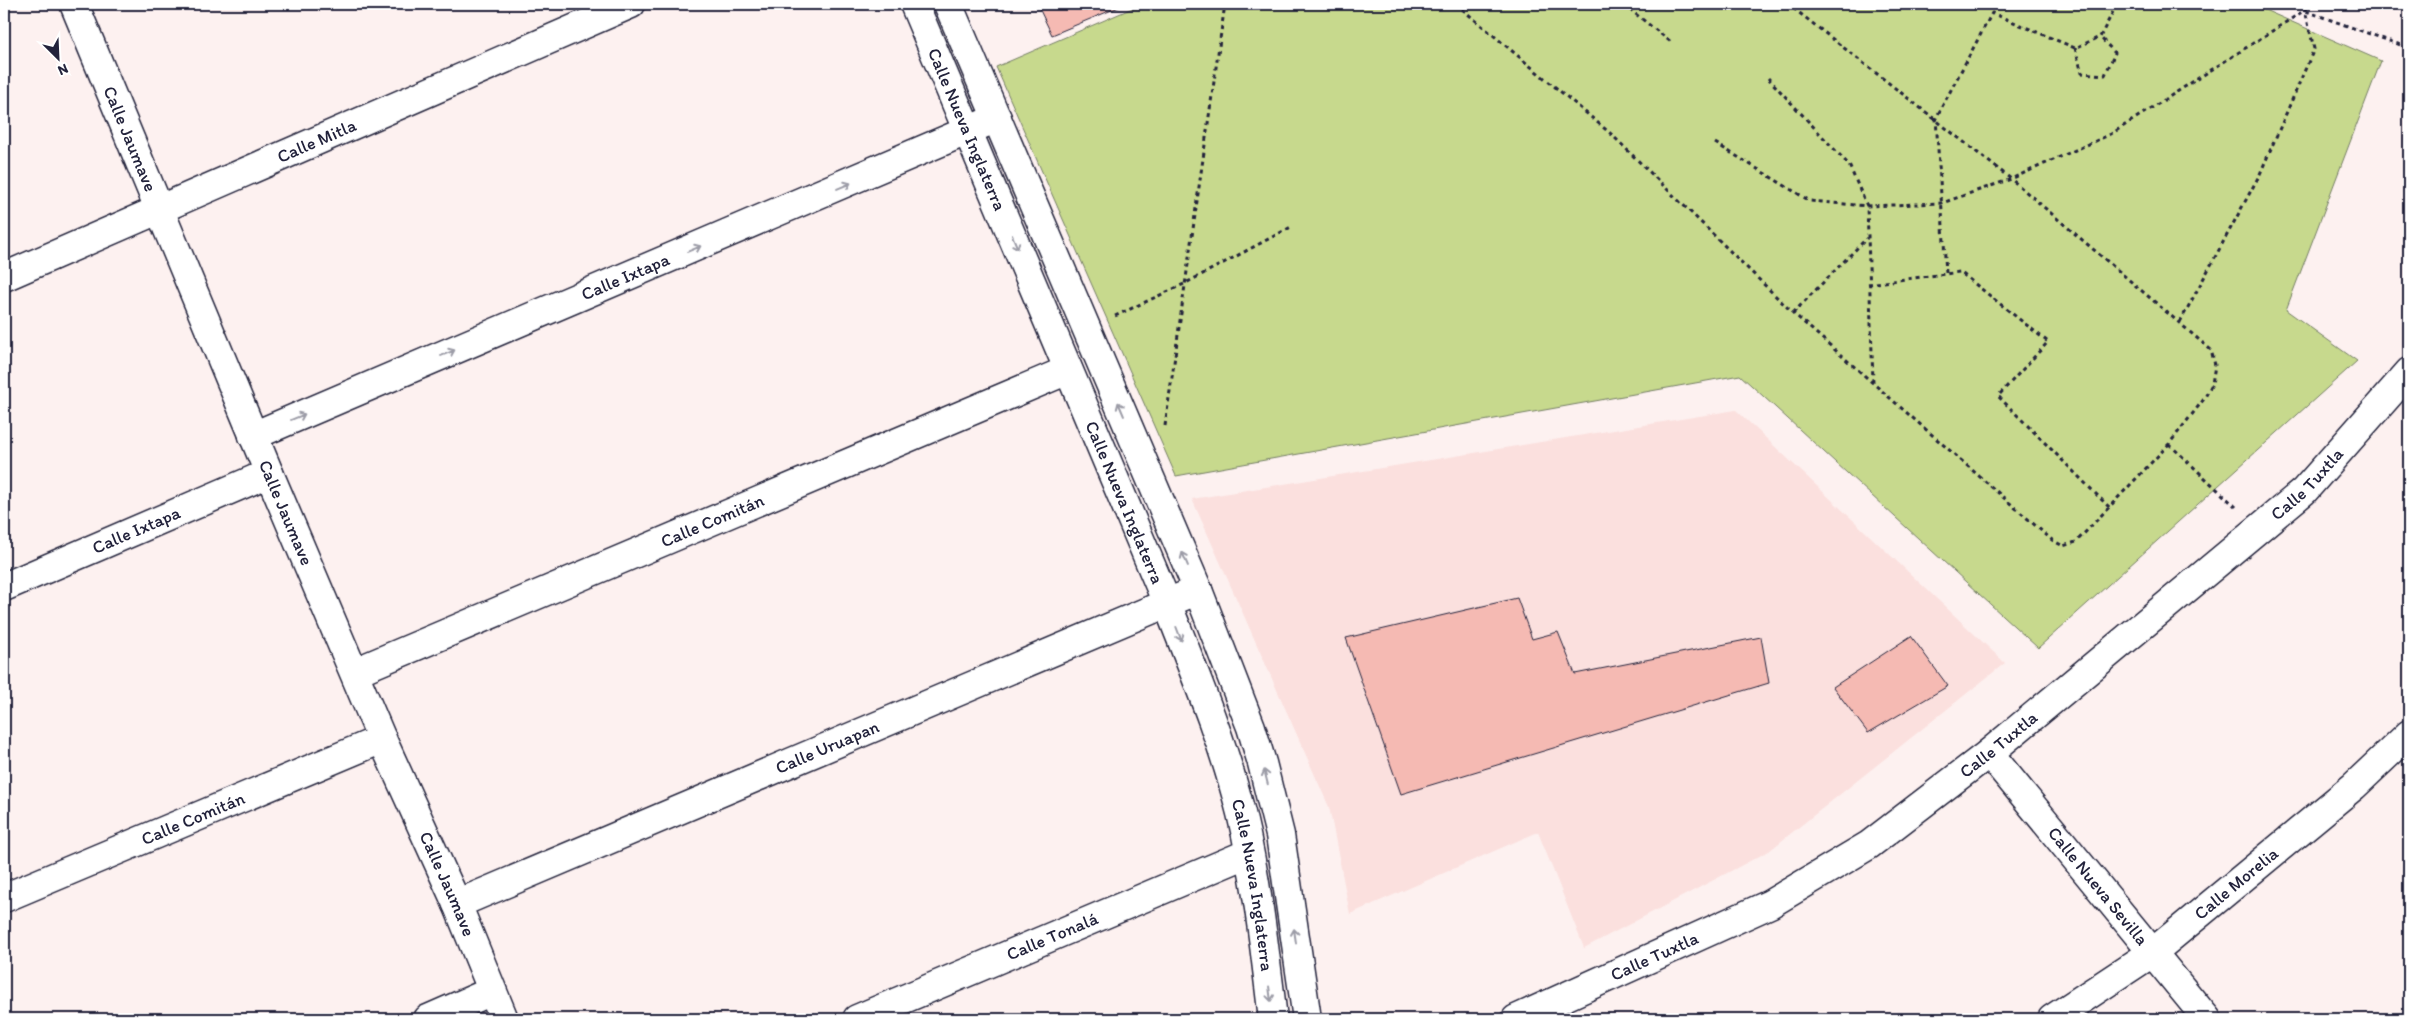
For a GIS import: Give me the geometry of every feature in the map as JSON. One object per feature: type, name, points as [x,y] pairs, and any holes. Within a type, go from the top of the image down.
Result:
[{"type":"street","name":"Calle Jaumave","points":[[74,4],[253,436],[382,739],[457,904],[504,1019]]},
{"type":"street","name":"Calle Mitla","points":[[4,277],[631,4]]},
{"type":"street","name":"Calle Nueva Inglaterra","points":[[914,4],[1167,603],[1223,750],[1242,816],[1249,853],[1273,1019]]},
{"type":"street","name":"Calle Nueva Inglaterra","points":[[948,4],[1198,590],[1251,727],[1272,800],[1286,874],[1307,1019]]},
{"type":"street","name":"Calle Ixtapa","points":[[253,436],[969,132],[997,118]]},
{"type":"street","name":"Calle Comitán","points":[[355,672],[1068,370]]},
{"type":"street","name":"Calle Tuxtla","points":[[1516,1019],[1770,904],[1869,845],[1989,753],[2304,491],[2409,372]]},
{"type":"street","name":"Calle Ixtapa","points":[[4,587],[269,473]]},
{"type":"street","name":"Calle Uruapan","points":[[457,904],[1198,590]]},
{"type":"street","name":"Calle Morelia","points":[[2052,1019],[2152,953],[2354,786],[2409,734]]},
{"type":"street","name":"Calle Comitán","points":[[4,898],[382,739]]},
{"type":"street","name":"Calle Nueva Sevilla","points":[[1989,753],[2207,1019]]},
{"type":"street","name":"Calle Tonalá","points":[[858,1019],[1249,853]]},
{"type":"street","points":[[428,1019],[492,991]]},
{"type":"path","points":[[1150,477],[1159,472],[1225,4]]},
{"type":"path","points":[[1456,4],[1610,133],[1794,313],[2052,540],[2063,546],[2076,542],[2169,444],[2204,399],[2212,384],[2215,365],[2211,350],[2011,179],[1936,118],[1788,4]]},
{"type":"path","points":[[1623,4],[1670,42]]},
{"type":"path","points":[[1946,273],[1936,118],[1992,13],[2075,48],[2100,37],[2117,4]]},
{"type":"path","points":[[2180,322],[2260,174],[2314,49],[2305,4]]},
{"type":"path","points":[[2305,10],[2409,48]]},
{"type":"path","points":[[1715,143],[1810,201],[1866,206],[1942,203],[2011,179],[2112,134],[2305,10]]},
{"type":"path","points":[[2075,48],[2082,72],[2105,75],[2115,53],[2100,37]]},
{"type":"path","points":[[1768,78],[1849,165],[1866,206],[1868,284],[1874,382]]},
{"type":"path","points":[[1087,329],[1184,284],[1291,226]]},
{"type":"path","points":[[1794,313],[1867,238]]},
{"type":"path","points":[[1868,284],[1960,272],[2048,342],[1998,396],[2110,508]]},
{"type":"path","points":[[2169,444],[2257,529]]},
{"type":"shaded area","points":[[1736,410],[2005,663],[1769,851],[1584,948],[1538,832],[1350,914],[1329,807],[1192,499]]},
{"type":"green space","points":[[1142,4],[2251,4],[2381,61],[2286,310],[2357,361],[2038,648],[1740,375],[1176,476],[996,67]]},
{"type":"building","points":[[1037,4],[1126,4],[1052,35]]},
{"type":"building","points":[[1517,598],[1532,639],[1558,632],[1575,674],[1761,637],[1769,683],[1401,794],[1346,638]]},
{"type":"building","points":[[1911,636],[1948,686],[1868,733],[1833,687]]}]
